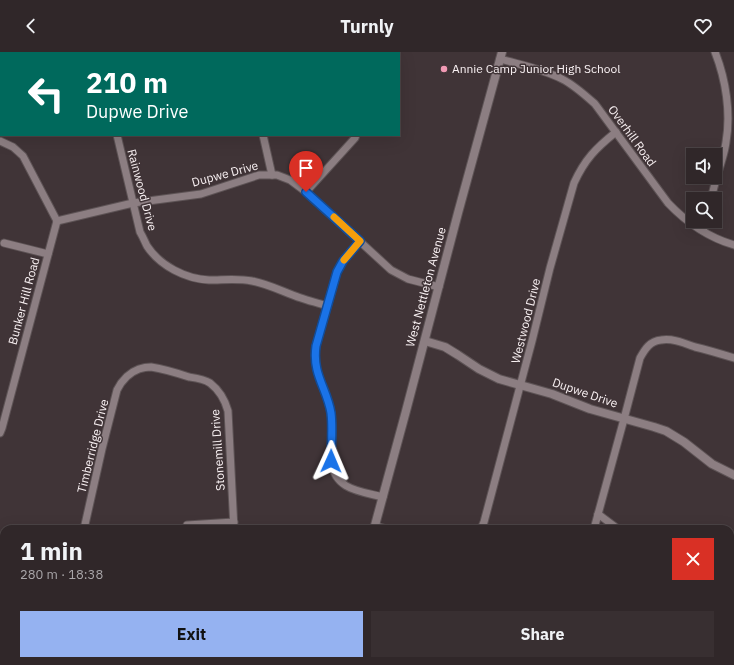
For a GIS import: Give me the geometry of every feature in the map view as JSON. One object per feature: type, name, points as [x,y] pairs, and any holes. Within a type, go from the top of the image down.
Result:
[{"type":"street","points":[[713,192],[724,154],[728,109],[724,77],[715,52]]},
{"type":"street","name":"Overhill Road","points":[[501,55],[549,73],[563,80],[582,93],[595,104],[668,203],[680,216],[703,232],[734,245]]},
{"type":"street","name":"West Nettleton Avenue","points":[[375,525],[501,55]]},
{"type":"street","name":"Westwood Drive","points":[[482,525],[574,182],[579,170],[586,160],[600,145],[616,132]]},
{"type":"street","name":"Rainwood Drive","points":[[117,136],[140,232],[148,246],[164,264],[186,276],[202,279],[250,280],[302,299],[327,306]]},
{"type":"street","points":[[263,136],[272,175]]},
{"type":"street","points":[[306,192],[356,136]]},
{"type":"street","points":[[0,141],[13,148],[22,156],[57,220]]},
{"type":"street","name":"Dupwe Drive","points":[[57,220],[133,204],[201,194],[259,175],[277,175],[290,180],[306,192],[392,270],[408,279],[439,287]]},
{"type":"street","name":"Bunker Hill Road","points":[[0,433],[57,220]]},
{"type":"street","points":[[703,232],[704,228]]},
{"type":"street","points":[[360,241],[343,261],[337,272],[316,346],[315,356],[317,372],[331,413],[331,461],[335,474],[353,490],[383,497]]},
{"type":"street","points":[[4,243],[48,254]]},
{"type":"street","name":"Dupwe Drive","points":[[425,340],[445,348],[479,369],[499,379],[552,394],[590,409],[670,433],[712,464],[734,475]]},
{"type":"street","points":[[595,525],[640,358],[644,349],[660,340],[671,340],[734,358]]},
{"type":"street","name":"Stonemill Drive","points":[[132,372],[148,367],[158,368],[205,381],[215,387],[226,403],[228,411],[234,525]]},
{"type":"street","name":"Timberridge Drive","points":[[85,525],[102,449],[118,390],[125,378],[132,372]]},
{"type":"street","points":[[598,514],[613,525]]},
{"type":"slow traffic","points":[[334,217],[360,241],[344,260]]},
{"type":"place","name":"Annie Camp Junior High School","points":[[444,69]]},
{"type":"route","points":[[306,192],[360,241],[343,261],[337,272],[316,346],[315,362],[317,372],[331,413],[331,461]]}]
